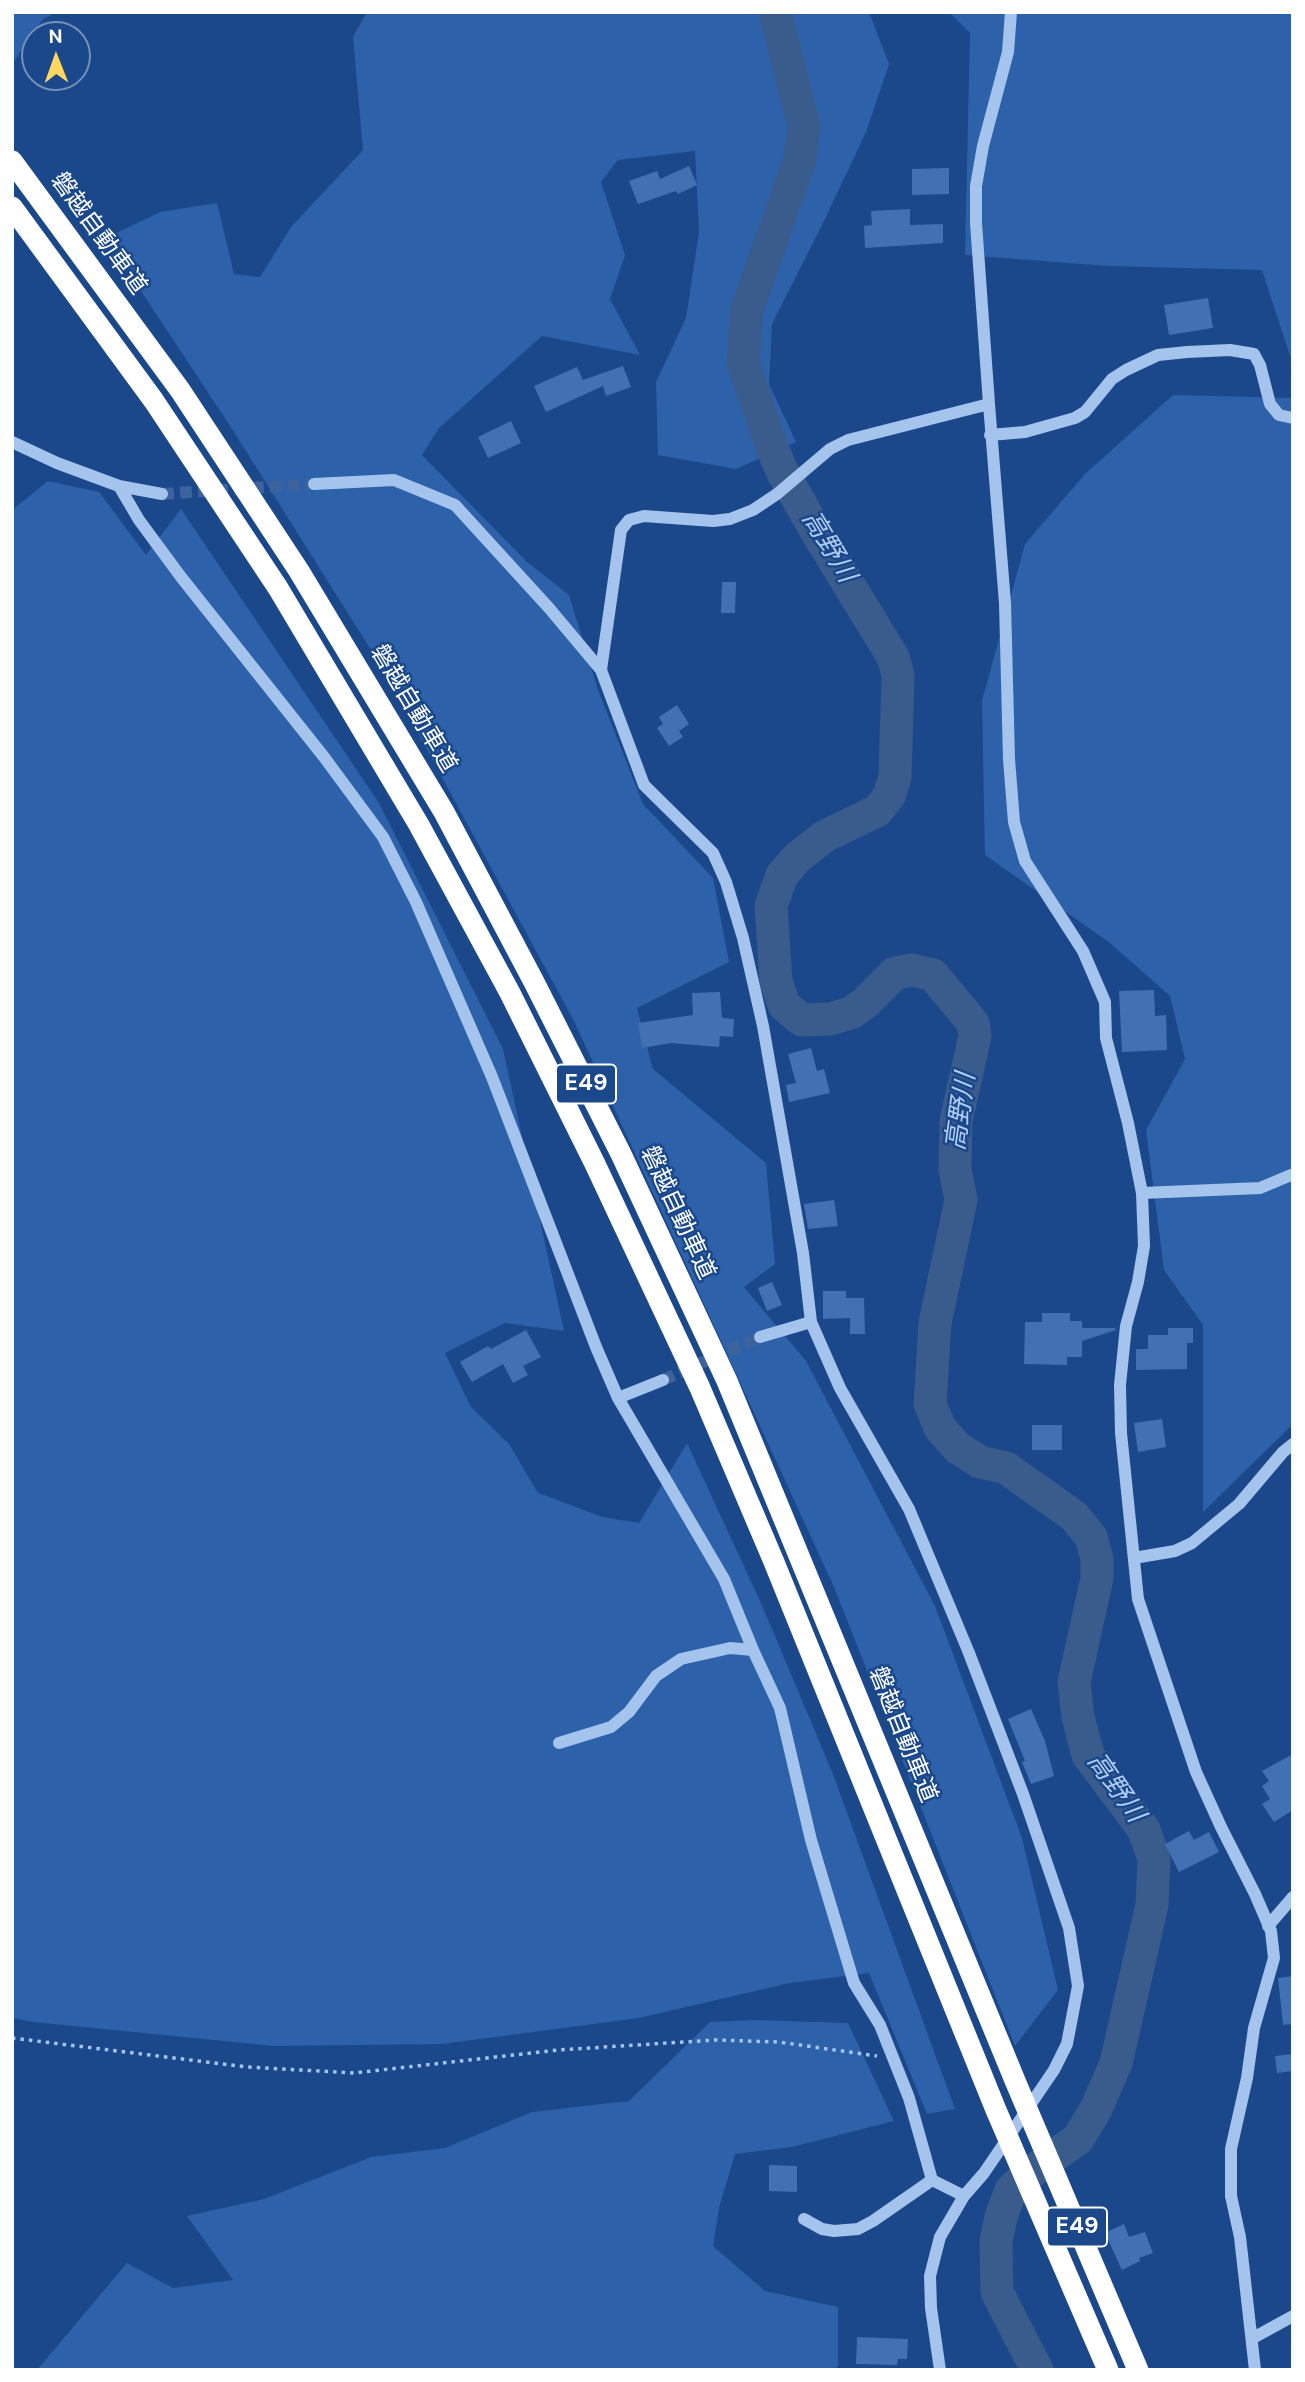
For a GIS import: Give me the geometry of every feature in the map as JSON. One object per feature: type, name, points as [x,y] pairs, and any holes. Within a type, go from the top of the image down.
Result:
[{"type":"highway","name":"磐越自動車道","points":[[12,161],[180,390],[299,571],[444,812],[534,982],[621,1154],[727,1381],[1138,2370]]},
{"type":"highway","name":"E49","points":[[12,207],[154,401],[278,588],[419,825],[510,993],[595,1164],[700,1388],[774,1562],[996,2110],[1108,2370]]},
{"type":"street","points":[[1011,12],[1008,52],[983,146],[976,186],[976,223],[990,435],[1005,603],[1009,760],[1014,822],[1025,861],[1083,951],[1105,1002],[1107,1038],[1142,1193],[1144,1246],[1126,1326],[1120,1385],[1121,1433],[1138,1600],[1196,1772],[1268,1926],[1275,1958],[1254,2028],[1247,2078],[1231,2149],[1231,2196],[1240,2237],[1255,2370]]},
{"type":"street","points":[[990,435],[1025,432],[1075,418],[1085,412],[1111,379],[1126,370],[1158,355],[1187,352],[1230,350],[1254,354],[1260,365],[1270,404],[1279,415],[1293,418]]},
{"type":"street","points":[[601,670],[621,530],[629,520],[644,516],[713,521],[730,519],[753,510],[777,494],[830,449],[848,440],[989,404]]},
{"type":"street","points":[[12,442],[57,463],[120,486],[162,494]]},
{"type":"street","points":[[314,484],[394,480],[455,506],[549,608],[601,670],[644,785],[713,853],[726,882],[743,938],[763,1026],[803,1253],[811,1322],[840,1388],[909,1509],[969,1653],[1023,1794],[1069,1928],[1078,1986],[1067,2044],[1054,2070],[984,2173],[964,2196],[940,2237],[930,2276],[931,2308],[940,2370]]},
{"type":"street","points":[[120,486],[139,520],[181,577],[324,757],[383,837],[416,902],[492,1077],[596,1348],[618,1398],[724,1579],[780,1708],[811,1840],[854,1983],[880,2025],[909,2098],[932,2180],[964,2196]]},
{"type":"street","points":[[1142,1193],[1260,1188],[1291,1175]]},
{"type":"street","points":[[760,1337],[811,1322]]},
{"type":"street","points":[[618,1398],[663,1380]]},
{"type":"street","points":[[1134,1558],[1175,1550],[1192,1543],[1239,1504],[1293,1444]]},
{"type":"street","points":[[559,1743],[611,1727],[629,1712],[656,1676],[681,1660],[730,1648],[753,1650]]},
{"type":"street","points":[[1268,1926],[1293,1896]]},
{"type":"street","points":[[804,2219],[822,2229],[858,2229],[932,2180]]},
{"type":"street","points":[[1253,2338],[1293,2316]]},
{"type":"path","points":[[12,2038],[247,2067],[354,2073],[558,2050],[715,2040],[779,2042],[893,2058]]},
{"type":"shaded area","points":[[12,12],[57,12],[42,21],[21,21],[21,51],[12,64]]},
{"type":"shaded area","points":[[367,12],[869,12],[889,64],[866,132],[772,324],[769,384],[796,442],[736,469],[658,455],[656,382],[686,318],[699,232],[695,151],[618,160],[601,182],[625,255],[610,299],[640,355],[542,336],[439,428],[422,455],[526,561],[569,595],[598,690],[643,804],[713,878],[729,962],[637,1008],[653,1069],[766,1163],[775,1264],[744,1287],[806,1361],[935,1606],[1022,1838],[1058,1990],[1015,2046],[834,1587],[574,1021],[386,674],[234,432],[106,238],[160,212],[217,203],[234,274],[260,277],[291,227],[363,150],[353,37]]},
{"type":"shaded area","points":[[949,12],[1293,12],[1293,357],[1290,356],[1262,270],[1108,266],[965,255],[970,33]]},
{"type":"shaded area","points":[[1173,395],[1293,398],[1293,1424],[1203,1512],[1203,1325],[1164,1270],[1146,1130],[1185,1059],[1170,996],[1110,943],[985,855],[982,701],[1025,544],[1085,474]]},
{"type":"shaded area","points":[[48,481],[99,492],[146,555],[181,509],[379,803],[503,1049],[564,1331],[505,1323],[445,1353],[471,1407],[509,1444],[538,1493],[603,1517],[639,1523],[687,1443],[761,1603],[833,1774],[955,2109],[927,2114],[869,1973],[790,1983],[639,2018],[442,2044],[274,2046],[12,2018],[12,510]]},
{"type":"shaded area","points":[[755,2020],[848,2023],[894,2121],[792,2147],[735,2154],[719,2208],[713,2246],[765,2291],[838,2307],[838,2365],[835,2370],[37,2370],[127,2263],[173,2288],[233,2280],[187,2216],[264,2199],[371,2157],[445,2148],[532,2112],[629,2101],[710,2022]]},
{"type":"building","points":[[689,166],[697,185],[678,194],[676,191],[638,204],[629,181],[657,171],[660,179]]},
{"type":"building","points":[[949,168],[949,194],[912,195],[912,169]]},
{"type":"building","points":[[910,209],[910,225],[943,224],[943,243],[865,248],[864,226],[872,225],[871,211]]},
{"type":"building","points":[[1208,298],[1213,328],[1169,335],[1164,305]]},
{"type":"building","points":[[623,366],[631,387],[606,396],[603,386],[546,412],[534,386],[577,367],[583,380]]},
{"type":"building","points":[[511,421],[521,443],[488,458],[478,437]]},
{"type":"building","points":[[722,582],[736,582],[735,613],[721,613]]},
{"type":"building","points":[[677,705],[689,724],[679,731],[683,737],[669,746],[657,728],[663,724],[659,717]]},
{"type":"building","points":[[1154,990],[1155,1016],[1166,1015],[1167,1050],[1122,1052],[1119,991]]},
{"type":"building","points":[[720,992],[722,1018],[734,1019],[733,1037],[720,1036],[719,1047],[671,1043],[642,1048],[638,1023],[693,1015],[692,993]]},
{"type":"building","points":[[811,1048],[817,1071],[824,1069],[830,1093],[789,1102],[786,1085],[796,1083],[788,1054]]},
{"type":"building","points":[[834,1200],[838,1226],[808,1229],[804,1204]]},
{"type":"building","points":[[772,1282],[782,1305],[767,1311],[758,1288]]},
{"type":"building","points":[[823,1291],[846,1291],[846,1298],[864,1298],[865,1334],[850,1334],[850,1318],[823,1319]]},
{"type":"building","points":[[1042,1313],[1070,1313],[1070,1321],[1082,1321],[1082,1328],[1116,1330],[1082,1341],[1082,1357],[1067,1357],[1067,1365],[1024,1364],[1025,1322],[1042,1322]]},
{"type":"building","points":[[1168,1328],[1193,1328],[1193,1343],[1187,1343],[1187,1369],[1136,1370],[1136,1349],[1148,1349],[1148,1335],[1168,1335]]},
{"type":"building","points":[[526,1330],[541,1357],[523,1366],[528,1375],[513,1383],[503,1364],[472,1382],[460,1362],[488,1346],[491,1349]]},
{"type":"building","points":[[1162,1419],[1166,1447],[1138,1452],[1134,1423]]},
{"type":"building","points":[[1032,1425],[1062,1425],[1062,1450],[1032,1450]]},
{"type":"building","points":[[1031,1709],[1045,1741],[1054,1776],[1031,1784],[1008,1719]]},
{"type":"building","points":[[1293,1754],[1293,1810],[1274,1822],[1262,1804],[1270,1799],[1262,1786],[1269,1781],[1262,1771]]},
{"type":"building","points":[[1189,1831],[1194,1840],[1209,1832],[1219,1852],[1179,1872],[1165,1844]]},
{"type":"building","points":[[1293,1976],[1293,2024],[1283,2025],[1278,1978]]},
{"type":"building","points":[[1293,2054],[1293,2071],[1277,2073],[1275,2056]]},
{"type":"building","points":[[769,2165],[797,2166],[797,2192],[769,2191]]},
{"type":"building","points":[[1124,2224],[1129,2237],[1145,2232],[1153,2253],[1139,2258],[1140,2261],[1122,2270],[1105,2233]]},
{"type":"building","points":[[857,2337],[908,2339],[907,2359],[898,2359],[897,2365],[856,2364]]},
{"type":"waterway","name":"高野川","points":[[775,12],[804,127],[799,162],[747,309],[743,363],[783,473],[893,657],[898,675],[895,777],[889,796],[877,811],[825,836],[798,857],[782,875],[771,906],[776,981],[784,1005],[802,1020],[830,1019],[851,1013],[895,973],[912,970],[933,975],[973,1023],[975,1036],[956,1121],[955,1169],[961,1200],[935,1323],[930,1404],[940,1428],[958,1448],[980,1462],[1006,1468],[1074,1516],[1091,1537],[1097,1559],[1097,1578],[1074,1682],[1078,1717],[1088,1755],[1144,1830],[1154,1859],[1152,1905],[1116,2063],[1096,2109],[1078,2139],[1011,2190],[1001,2217],[996,2241],[997,2292],[1037,2370]]},
{"type":"tunnel","points":[[162,494],[314,484]]},
{"type":"tunnel","points":[[663,1380],[760,1337]]}]
